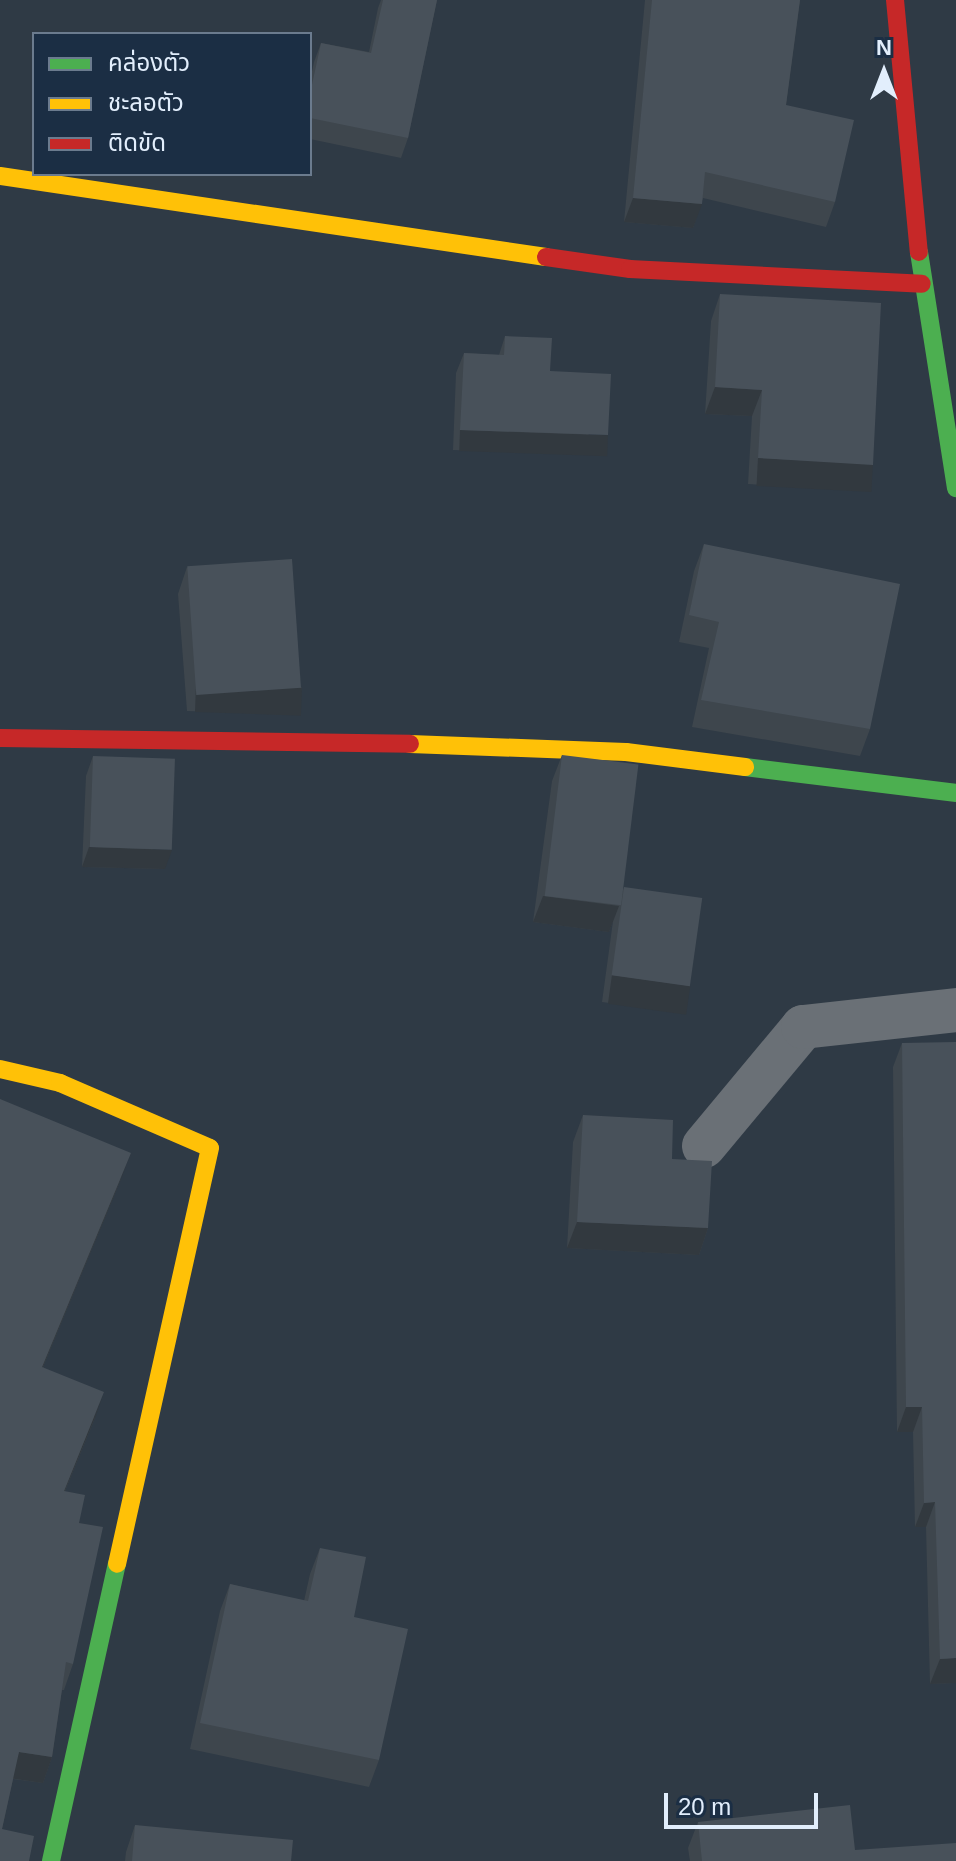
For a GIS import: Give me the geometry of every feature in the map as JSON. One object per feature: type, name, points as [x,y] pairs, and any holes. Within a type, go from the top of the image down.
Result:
[{"type":"street","points":[[895,0],[922,284],[956,488]]},
{"type":"street","points":[[0,176],[630,269],[922,284]]},
{"type":"street","points":[[0,738],[170,735],[626,752],[956,793]]},
{"type":"street","points":[[704,1146],[803,1027],[956,1010]]},
{"type":"street","points":[[0,1069],[60,1083],[210,1148],[51,1861]]},
{"type":"building","points":[[383,0],[437,0],[408,138],[312,118],[312,85],[321,43],[371,53]]},
{"type":"building","points":[[652,0],[800,0],[786,105],[854,120],[835,202],[705,172],[702,204],[633,198]]},
{"type":"building","points":[[720,294],[881,303],[873,465],[758,458],[762,390],[715,387]]},
{"type":"building","points":[[505,336],[552,338],[550,371],[611,374],[608,435],[460,430],[464,353],[504,355]]},
{"type":"building","points":[[704,544],[900,584],[870,729],[701,700],[719,622],[689,615]]},
{"type":"building","points":[[292,559],[301,688],[196,695],[187,566]]},
{"type":"building","points":[[562,755],[638,764],[621,905],[545,896]]},
{"type":"building","points":[[93,756],[175,759],[172,850],[90,847]]},
{"type":"building","points":[[624,887],[702,898],[690,986],[612,975]]},
{"type":"building","points":[[956,1042],[956,1658],[940,1659],[935,1502],[924,1503],[922,1407],[906,1407],[902,1043]]},
{"type":"building","points":[[0,1099],[131,1153],[42,1367],[104,1392],[64,1491],[85,1495],[79,1523],[103,1527],[73,1664],[66,1662],[52,1757],[19,1752],[2,1829],[34,1836],[29,1861],[0,1861]]},
{"type":"building","points":[[583,1115],[673,1120],[672,1159],[712,1161],[708,1228],[577,1222]]},
{"type":"building","points":[[320,1548],[366,1557],[354,1617],[408,1629],[379,1760],[200,1723],[230,1584],[308,1601]]},
{"type":"building","points":[[850,1805],[855,1850],[956,1843],[956,1861],[702,1861],[698,1822]]},
{"type":"building","points":[[135,1825],[293,1840],[291,1861],[132,1861]]},
{"type":"traffic: fast","points":[[919,252],[956,488]]},
{"type":"traffic: fast","points":[[745,767],[956,793]]},
{"type":"traffic: fast","points":[[51,1861],[117,1564]]},
{"type":"traffic: slow","points":[[0,176],[546,257]]},
{"type":"traffic: slow","points":[[410,744],[626,752],[745,767]]},
{"type":"traffic: slow","points":[[0,1069],[60,1083],[210,1148],[117,1564]]},
{"type":"traffic: jam","points":[[895,0],[919,252]]},
{"type":"traffic: jam","points":[[546,257],[630,269],[922,284]]},
{"type":"traffic: jam","points":[[0,738],[410,744]]}]
